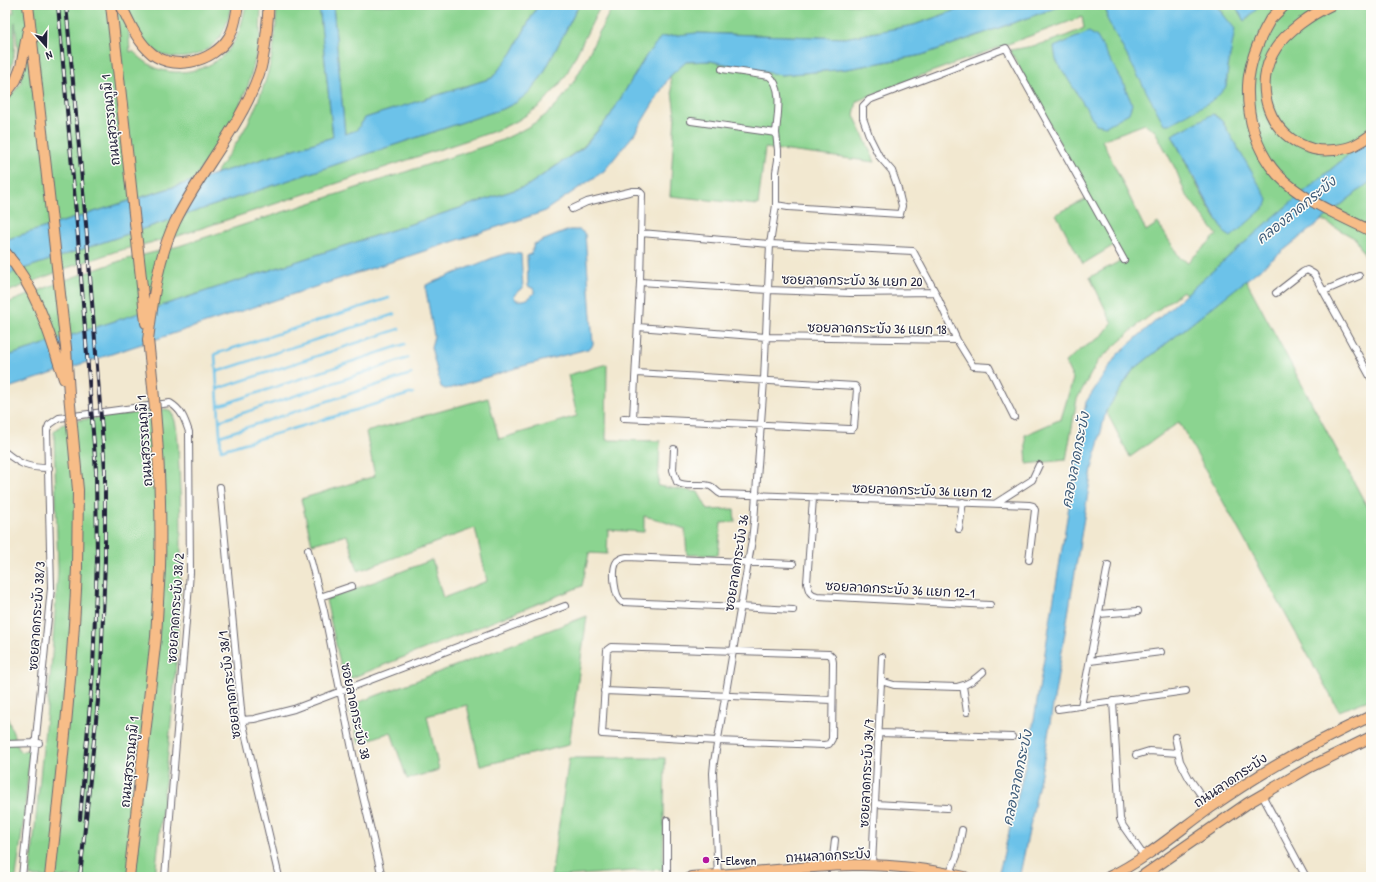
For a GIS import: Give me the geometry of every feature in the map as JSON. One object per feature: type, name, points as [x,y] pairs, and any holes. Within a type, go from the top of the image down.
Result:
[{"type":"main road","points":[[28,5],[66,348],[78,490],[77,588],[69,695],[50,877]]},
{"type":"main road","name":"ถนนสุวรรณภูมิ 1","points":[[111,5],[153,388],[159,469],[161,535],[156,636],[130,877]]},
{"type":"main road","points":[[121,5],[137,36],[148,51],[163,60],[183,64],[200,60],[215,51],[228,38],[236,20],[238,5]]},
{"type":"main road","points":[[148,340],[156,284],[168,239],[189,197],[238,120],[259,73],[266,43],[268,5]]},
{"type":"main road","points":[[1285,5],[1271,19],[1259,42],[1252,66],[1248,86],[1250,113],[1255,135],[1263,153],[1277,174],[1295,190],[1314,203],[1371,231]]},
{"type":"main road","points":[[1331,5],[1307,18],[1276,48],[1268,64],[1264,82],[1266,101],[1272,117],[1282,131],[1295,142],[1314,150],[1332,150],[1354,146],[1371,136]]},
{"type":"main road","points":[[5,94],[16,80],[21,67],[30,18]]},
{"type":"main road","points":[[5,252],[24,279],[38,305],[69,394]]},
{"type":"main road","name":"ถนนลาดกระบัง","points":[[1110,877],[1144,856],[1210,808],[1272,767],[1345,728],[1371,716]]},
{"type":"main road","points":[[1141,877],[1262,795],[1310,767],[1371,736]]},
{"type":"main road","name":"ถนนลาดกระบัง","points":[[691,877],[832,866],[872,865],[916,868],[958,875]]},
{"type":"street","points":[[776,204],[788,207],[900,214],[902,206],[892,170],[879,156],[870,138],[863,118],[863,106],[869,100],[1006,48],[1124,260]]},
{"type":"street","name":"ซอยลาดกระบัง 36","points":[[718,876],[713,773],[717,741],[752,540],[764,380],[770,244],[776,204],[778,150],[776,134],[778,91],[774,79],[769,76],[722,69]]},
{"type":"street","points":[[691,121],[776,134]]},
{"type":"street","points":[[572,209],[587,202],[633,191],[639,191],[642,194],[640,282],[633,418]]},
{"type":"street","points":[[641,233],[770,244],[913,251],[935,292],[957,340]]},
{"type":"street","points":[[1276,293],[1303,272],[1307,270],[1314,274],[1371,378]]},
{"type":"street","points":[[1324,291],[1359,276]]},
{"type":"street","name":"ซอยลาดกระบัง 36 แยก 20","points":[[640,282],[768,290],[851,293],[935,292]]},
{"type":"street","name":"ซอยลาดกระบัง 36 แยก 18","points":[[638,327],[766,337],[957,340],[973,366],[989,367],[1014,418]]},
{"type":"street","points":[[624,418],[852,429],[854,426],[857,389],[855,386],[636,373]]},
{"type":"street","name":"ซอยลาดกระบัง 38/2","points":[[114,411],[170,403],[177,407],[181,412],[189,432],[190,573],[165,877]]},
{"type":"street","name":"ซอยลาดกระบัง 38/3","points":[[22,877],[38,743],[51,588],[47,430],[53,421],[59,418],[114,411]]},
{"type":"street","name":"ซอยลาดกระบัง 36 แยก 12","points":[[674,449],[673,470],[675,479],[680,484],[711,486],[721,494],[1030,504],[1035,510],[1030,560]]},
{"type":"street","points":[[5,452],[27,466],[34,468],[49,468]]},
{"type":"street","points":[[996,503],[1032,480],[1039,464]]},
{"type":"street","name":"ซอยลาดกระบัง 38/1","points":[[220,487],[242,720],[279,877]]},
{"type":"street","name":"ซอยลาดกระบัง 36 แยก 12-1","points":[[813,498],[807,583],[811,594],[817,596],[990,605]]},
{"type":"street","points":[[959,529],[963,502]]},
{"type":"street","name":"ซอยลาดกระบัง 38","points":[[308,550],[320,597],[382,877]]},
{"type":"street","points":[[793,564],[627,557],[615,564],[614,574],[617,596],[622,602],[793,610]]},
{"type":"street","points":[[1081,706],[1108,565]]},
{"type":"street","points":[[320,597],[352,586]]},
{"type":"street","points":[[242,720],[260,718],[294,709],[565,606]]},
{"type":"street","points":[[1099,614],[1138,611]]},
{"type":"street","points":[[611,647],[733,652],[829,654],[832,657],[833,662],[832,739],[829,744],[717,741],[602,734],[607,650],[611,647]]},
{"type":"street","points":[[1090,661],[1161,652]]},
{"type":"street","name":"ซอยลาดกระบัง 34/7","points":[[872,865],[882,657]]},
{"type":"street","points":[[881,681],[894,685],[963,686],[983,672]]},
{"type":"street","points":[[963,686],[967,712]]},
{"type":"street","points":[[604,690],[832,700]]},
{"type":"street","points":[[1058,709],[1186,690]]},
{"type":"street","points":[[1112,701],[1120,819],[1123,826],[1144,856]]},
{"type":"street","points":[[879,733],[1012,737]]},
{"type":"street","points":[[1175,737],[1180,762],[1189,778],[1210,808]]},
{"type":"street","points":[[5,744],[38,743]]},
{"type":"street","points":[[1136,755],[1149,751],[1178,753]]},
{"type":"street","points":[[1262,795],[1306,877]]},
{"type":"street","points":[[875,804],[947,808]]},
{"type":"street","points":[[666,820],[667,877]]},
{"type":"street","points":[[958,875],[957,856],[962,830]]},
{"type":"street","points":[[832,866],[835,840]]},
{"type":"green space","points":[[13,5],[231,5],[225,28],[216,42],[199,54],[179,58],[159,53],[146,43],[136,28],[127,6],[130,52],[133,51],[158,69],[180,72],[202,68],[221,57],[229,49],[237,36],[246,5],[261,5],[260,41],[248,86],[234,118],[217,146],[192,181],[5,240],[5,103],[21,83],[15,22],[12,65],[5,80],[5,14],[14,13]]},
{"type":"green space","points":[[276,5],[319,5],[333,137],[215,174],[232,150],[254,111],[260,97],[273,52]]},
{"type":"green space","points":[[333,5],[538,5],[512,53],[492,78],[365,118],[357,130],[345,134]]},
{"type":"green space","points":[[579,5],[601,5],[566,75],[559,85],[540,106],[517,121],[495,131],[178,236],[117,251],[67,268],[5,293],[5,275],[505,108],[517,102],[528,93],[542,76]]},
{"type":"green space","points":[[614,5],[971,5],[914,25],[845,38],[696,33],[646,56],[610,116],[583,147],[527,186],[5,357],[5,304],[71,278],[120,261],[179,246],[500,141],[519,132],[548,113],[569,89],[585,62]]},
{"type":"green space","points":[[1064,5],[1108,5],[1106,6],[1226,87],[1228,68],[1223,12],[1217,5],[1235,5],[1244,21],[1261,5],[1371,5],[1371,136],[1275,216],[1186,295],[1183,291],[1139,324],[1098,361],[1077,399],[1066,460],[1027,464],[1025,435],[1061,419],[1073,379],[1065,362],[1102,336],[1112,323],[1090,277],[1122,260],[1114,245],[1083,264],[1056,214],[1089,198],[1010,50],[1048,42],[1084,28],[1082,17],[901,83],[857,101],[854,115],[875,162],[765,148],[758,205],[670,196],[675,115],[670,76],[686,62],[710,61],[781,75],[847,69],[922,55]],"holes":[[[1214,114],[1222,121],[1267,200],[1231,236],[1224,230],[1216,219],[1191,174],[1172,135]],[[1145,124],[1155,131],[1176,170],[1185,193],[1217,235],[1188,262],[1180,258],[1158,223],[1146,231],[1102,140]]]},
{"type":"green space","points":[[1371,181],[1371,268],[1356,239],[1322,220]]},
{"type":"green space","points":[[1246,280],[1371,514],[1371,699],[1339,711],[1179,422],[1130,457],[1106,411],[1133,370]]},
{"type":"green space","points":[[607,364],[606,440],[660,441],[658,486],[698,492],[708,510],[734,509],[735,522],[721,523],[718,555],[687,555],[685,529],[644,516],[644,532],[608,530],[607,554],[589,553],[582,586],[344,681],[326,600],[432,560],[443,598],[487,581],[475,528],[358,571],[347,535],[312,544],[301,499],[375,476],[366,432],[488,398],[499,439],[577,416],[568,375]]},
{"type":"green space","points":[[167,409],[173,415],[175,421],[178,442],[181,571],[179,622],[171,724],[155,877],[30,877],[51,669],[58,570],[54,432],[61,425],[80,420]]},
{"type":"green space","points":[[587,616],[569,745],[480,766],[467,705],[427,716],[439,770],[407,779],[391,732],[359,743],[349,706]]},
{"type":"green space","points":[[5,711],[20,752],[30,749],[25,810],[16,877],[5,877]]},
{"type":"green space","points":[[569,758],[665,758],[663,869],[551,877]]},
{"type":"water","points":[[319,5],[333,5],[345,134],[357,130],[365,118],[492,78],[512,53],[538,5],[579,5],[542,76],[528,93],[517,102],[505,108],[5,275],[5,240],[333,137]]},
{"type":"water","points":[[971,5],[1064,5],[922,55],[847,69],[781,75],[710,61],[686,62],[670,76],[635,133],[604,171],[543,212],[5,389],[5,357],[527,186],[584,147],[610,116],[646,56],[661,37],[696,33],[845,38],[914,25]]},
{"type":"water","points":[[1217,5],[1235,29],[1226,87],[1215,99],[1170,124],[1164,124],[1107,19],[1106,6]]},
{"type":"water","points":[[1235,5],[1261,5],[1244,21]]},
{"type":"water","points":[[1089,32],[1097,37],[1122,80],[1132,104],[1129,113],[1106,126],[1096,124],[1056,60],[1054,47]]},
{"type":"water","points":[[1213,114],[1222,121],[1268,200],[1266,206],[1231,237],[1225,233],[1207,202],[1172,135]]},
{"type":"water","name":"คลองลาดกระบัง","points":[[1371,136],[1371,181],[1133,370],[1106,411],[1092,469],[1045,754],[1020,874],[1018,877],[998,877],[1029,750],[1086,402],[1117,355],[1275,216]]},
{"type":"water","points":[[569,230],[580,230],[585,234],[593,344],[591,348],[523,366],[452,388],[445,389],[441,387],[431,347],[434,336],[426,285],[495,257],[508,253],[521,254],[523,288],[514,296],[516,300],[526,299],[534,293],[534,289],[528,286],[527,256],[531,254],[534,244]]},
{"type":"waterway","points":[[389,298],[215,354],[221,450],[413,393]]},
{"type":"waterway","points":[[216,372],[395,314]]},
{"type":"waterway","points":[[217,389],[399,329]]},
{"type":"waterway","points":[[218,406],[405,344]]},
{"type":"waterway","points":[[219,421],[408,358]]},
{"type":"waterway","points":[[220,436],[411,374]]},
{"type":"railway","points":[[58,5],[96,471],[97,559],[93,670],[80,819]]},
{"type":"railway","points":[[66,5],[86,224],[105,470],[105,560],[101,671],[80,877]]},
{"type":"place","name":"7-Eleven","points":[[706,860]]}]
